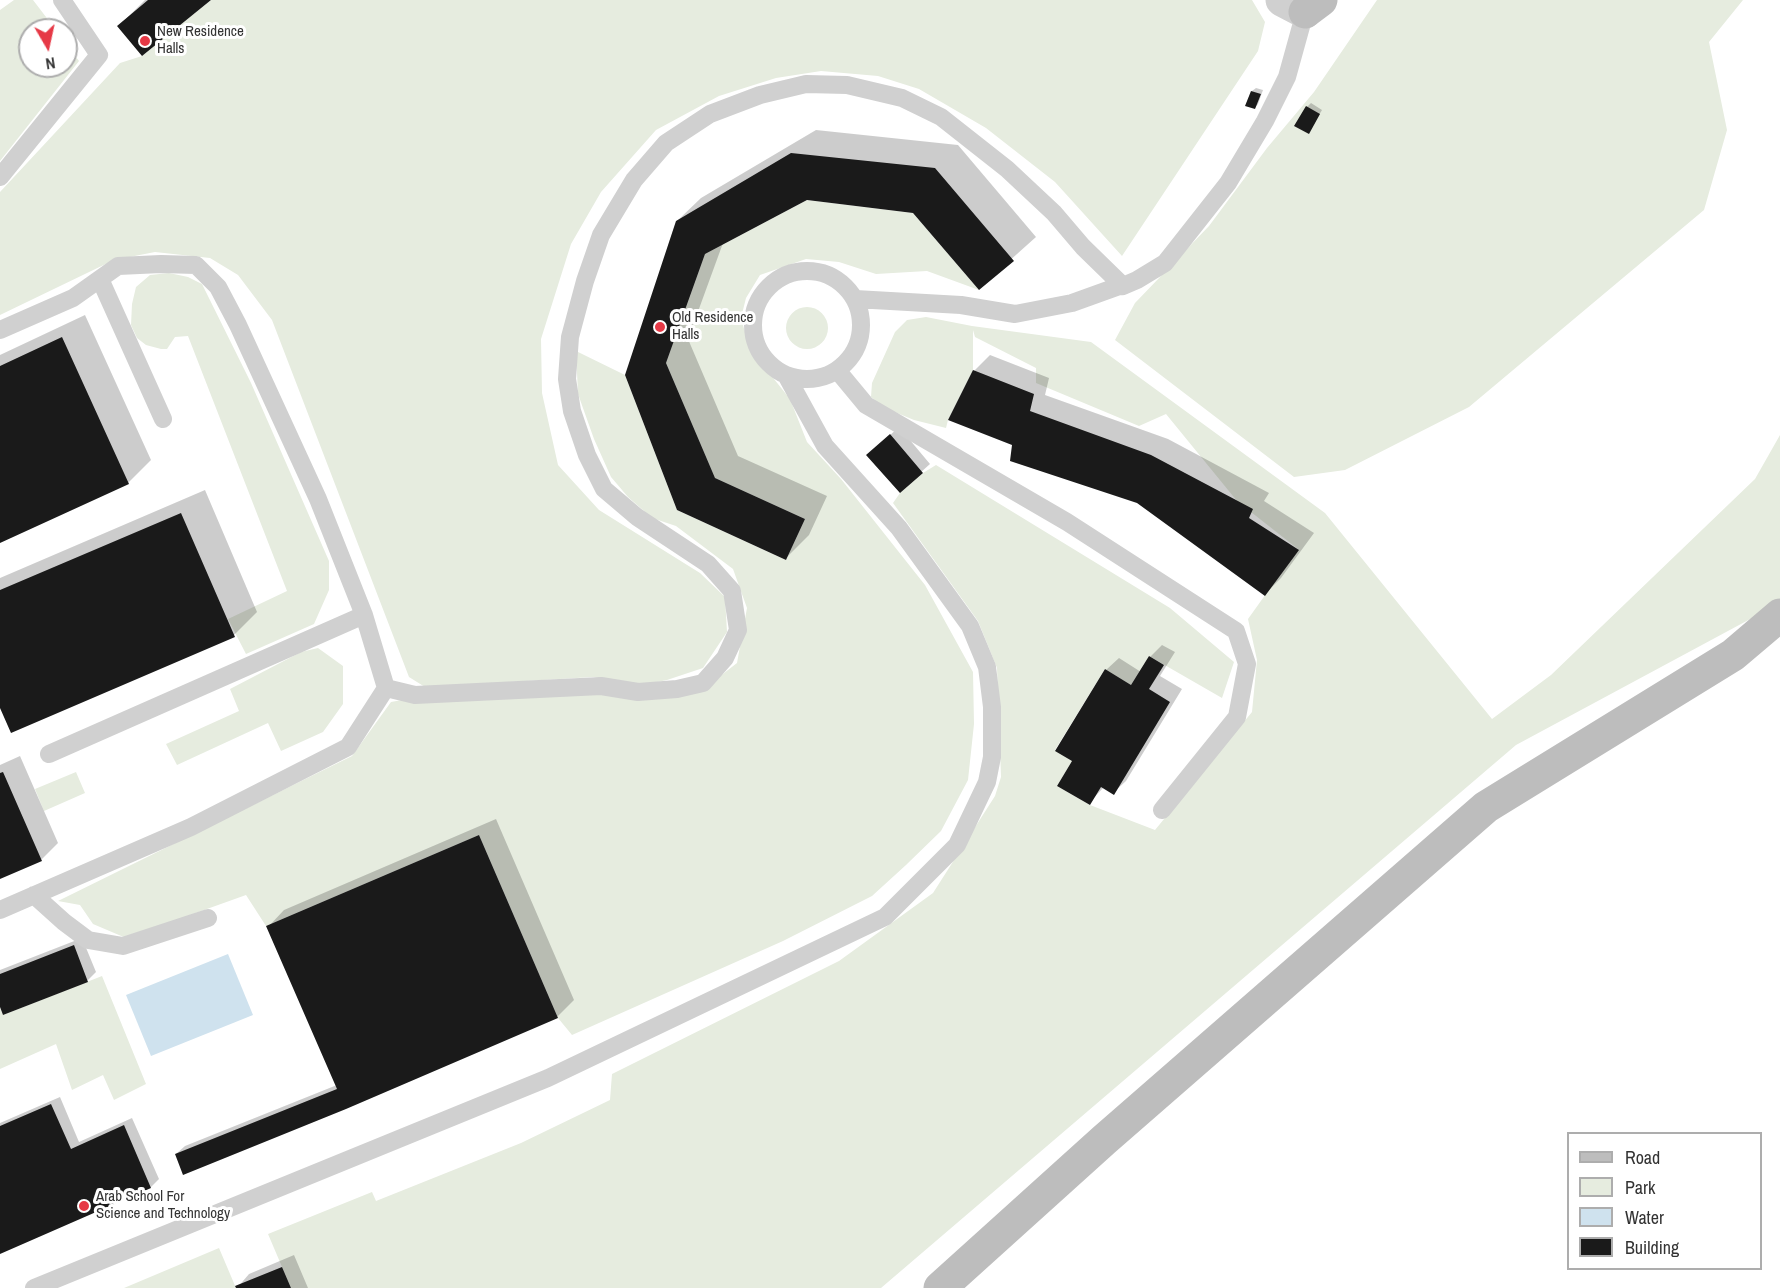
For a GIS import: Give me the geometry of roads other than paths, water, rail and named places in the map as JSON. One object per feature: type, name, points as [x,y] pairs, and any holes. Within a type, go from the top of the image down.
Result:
[{"type":"main road","points":[[940,1288],[1104,1140],[1485,807],[1733,654],[1780,615]]},
{"type":"lane","points":[[4,172],[99,55],[62,0]]},
{"type":"lane","points":[[855,299],[961,305],[1015,314],[1072,303],[1137,280],[1165,263],[1228,183],[1265,121],[1287,76],[1303,4]]},
{"type":"lane","points":[[386,688],[415,695],[601,686],[638,692],[703,683],[725,658],[738,630],[732,591],[708,564],[637,517],[604,489],[587,455],[576,422],[567,379],[570,337],[585,281],[601,235],[634,180],[666,143],[710,114],[760,95],[806,84],[848,85],[902,98],[941,117],[1007,169],[1054,213],[1083,247],[1122,285]]},
{"type":"lane","points":[[0,330],[73,298],[118,266],[196,265],[218,287],[238,325],[318,499],[364,615],[386,688],[348,747],[191,827],[0,910]]},
{"type":"lane","points":[[809,271],[827,274],[843,285],[855,299],[862,330],[849,359],[837,370],[821,378],[803,379],[786,375],[770,364],[759,350],[753,332],[754,314],[761,296],[774,282],[790,274],[809,271]]},
{"type":"lane","points":[[100,279],[163,419]]},
{"type":"lane","points":[[837,370],[866,405],[1067,522],[1236,631],[1247,664],[1237,717],[1162,810]]},
{"type":"lane","points":[[34,1288],[548,1078],[885,917],[957,845],[987,782],[992,757],[992,707],[987,667],[970,626],[899,528],[825,446],[786,375]]},
{"type":"lane","points":[[49,754],[364,615]]},
{"type":"lane","points":[[34,895],[88,940],[123,946],[208,918]]},
{"type":"water","points":[[228,954],[253,1015],[151,1056],[126,995]]},
{"type":"place","name":"New Residence Halls","points":[[145,41]]},
{"type":"place","name":"Old Residence Halls","points":[[660,327]]},
{"type":"place","name":"Arab School For Science and Technology","points":[[84,1206]]}]
